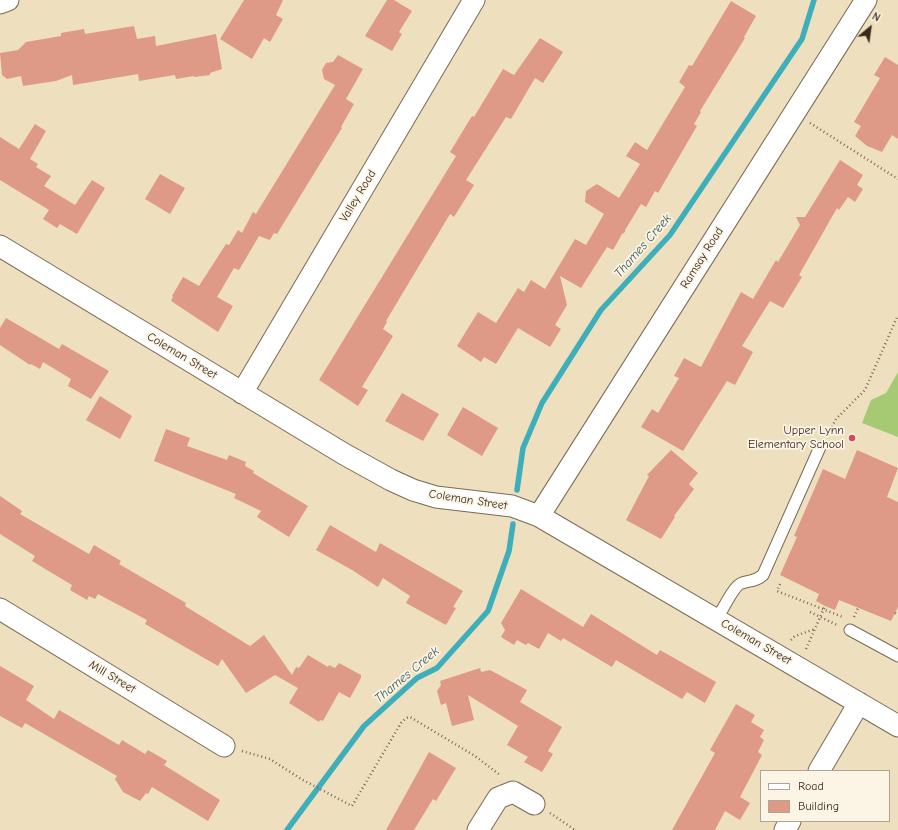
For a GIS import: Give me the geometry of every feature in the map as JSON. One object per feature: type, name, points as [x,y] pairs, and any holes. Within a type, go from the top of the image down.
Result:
[{"type":"street","points":[[0,3],[8,0]]},
{"type":"street","name":"Valley Road","points":[[242,393],[474,0]]},
{"type":"street","name":"Ramsay Road","points":[[539,516],[866,0]]},
{"type":"street","name":"Coleman Street","points":[[0,246],[242,393],[390,480],[413,490],[436,497],[512,506],[539,516],[797,665],[898,726]]},
{"type":"street","name":"Mill Street","points":[[0,609],[224,746]]},
{"type":"street","points":[[821,770],[859,703]]},
{"type":"street","points":[[478,830],[498,798],[513,792],[534,804]]},
{"type":"lane","points":[[717,619],[736,587],[742,583],[757,580],[762,575],[820,447]]},
{"type":"lane","points":[[852,625],[898,656]]},
{"type":"path","points":[[794,113],[898,179]]},
{"type":"path","points":[[820,447],[836,419],[865,390],[898,315]]},
{"type":"path","points":[[780,584],[777,591],[845,618]]},
{"type":"path","points":[[797,665],[816,629],[825,606]]},
{"type":"path","points":[[810,612],[820,618],[852,625],[858,608]]},
{"type":"path","points":[[788,643],[795,636],[816,629]]},
{"type":"path","points":[[224,746],[270,759],[301,779],[352,806],[401,723],[406,718],[410,717],[474,756],[502,776],[513,792]]},
{"type":"path","points":[[534,804],[575,830]]},
{"type":"green space","points":[[898,372],[898,437],[862,423],[871,400],[886,393]]},
{"type":"building","points":[[244,0],[283,0],[276,15],[283,19],[270,42],[264,38],[252,59],[220,39]]},
{"type":"building","points":[[387,0],[394,0],[412,11],[399,32],[402,34],[392,51],[365,36]]},
{"type":"building","points":[[731,1],[756,16],[744,37],[745,38],[700,111],[701,112],[694,124],[697,126],[658,193],[655,191],[646,207],[641,204],[613,250],[607,247],[581,288],[560,276],[567,305],[555,325],[561,329],[550,347],[518,328],[496,364],[484,357],[481,362],[457,346],[478,312],[496,323],[518,288],[524,292],[531,280],[545,289],[575,239],[586,245],[604,214],[585,202],[586,191],[597,184],[619,198],[640,164],[626,156],[635,142],[647,150],[685,87],[679,82],[689,65],[692,66]]},
{"type":"building","points":[[134,26],[137,39],[155,36],[156,46],[216,34],[222,69],[210,73],[210,75],[176,79],[175,75],[139,81],[138,74],[73,85],[72,75],[56,81],[23,86],[21,76],[7,79],[2,75],[0,53],[18,50],[26,42],[61,36],[61,33],[84,29],[85,34]]},
{"type":"building","points":[[540,38],[563,52],[543,83],[535,78],[511,119],[506,117],[466,180],[474,185],[454,217],[450,214],[386,321],[387,322],[383,329],[393,336],[362,387],[368,390],[358,406],[319,380],[456,156],[450,152],[472,116],[474,117],[503,69],[514,75]]},
{"type":"building","points":[[338,55],[363,69],[346,99],[354,104],[341,127],[342,128],[277,234],[274,233],[270,240],[259,236],[239,270],[234,268],[217,297],[233,306],[218,332],[171,301],[172,296],[183,277],[199,286],[226,244],[229,245],[238,230],[242,233],[253,212],[256,214],[335,85],[324,79],[322,70],[326,63],[333,62]]},
{"type":"building","points":[[885,57],[898,65],[898,139],[892,135],[882,152],[867,146],[855,136],[861,126],[854,122],[880,78],[874,75]]},
{"type":"building","points":[[35,124],[46,131],[30,159],[38,164],[36,167],[51,176],[44,186],[75,205],[92,180],[105,188],[77,234],[60,224],[57,228],[43,219],[49,210],[0,180],[0,137],[19,149]]},
{"type":"building","points":[[840,160],[863,175],[857,185],[863,189],[855,202],[848,197],[839,210],[837,208],[799,275],[802,277],[783,308],[770,301],[742,346],[753,352],[735,385],[727,381],[683,451],[641,427],[652,409],[658,413],[679,378],[674,376],[684,358],[701,367],[741,292],[753,299],[776,260],[778,262],[800,225],[796,217],[805,217]]},
{"type":"building","points":[[160,174],[185,188],[170,214],[145,199]]},
{"type":"building","points":[[6,318],[59,349],[62,344],[109,371],[91,399],[68,386],[71,379],[43,362],[40,369],[31,364],[30,365],[0,345],[0,328]]},
{"type":"building","points":[[402,393],[439,414],[423,441],[385,421]]},
{"type":"building","points":[[100,396],[132,416],[120,439],[86,420]]},
{"type":"building","points":[[463,407],[498,428],[482,456],[447,435]]},
{"type":"building","points":[[166,429],[190,438],[187,446],[227,460],[229,455],[246,462],[245,466],[254,471],[253,473],[308,506],[289,537],[257,517],[261,511],[234,498],[236,494],[154,461]]},
{"type":"building","points":[[671,450],[698,473],[689,484],[694,489],[674,516],[675,517],[661,539],[626,520],[649,476],[647,475]]},
{"type":"building","points":[[857,450],[898,468],[887,497],[898,502],[898,607],[891,621],[839,600],[835,610],[825,606],[816,601],[819,594],[780,575],[797,537],[794,536],[823,469],[845,479]]},
{"type":"building","points":[[0,496],[22,511],[20,514],[89,554],[94,545],[121,561],[119,564],[186,603],[185,606],[250,646],[264,635],[292,675],[296,667],[299,668],[308,655],[328,667],[329,665],[335,668],[339,663],[361,675],[361,678],[350,698],[339,692],[323,721],[320,720],[319,722],[289,703],[298,688],[275,675],[246,693],[222,659],[218,666],[145,624],[147,620],[98,594],[95,599],[89,596],[87,600],[70,590],[72,585],[32,561],[35,556],[0,534]]},
{"type":"building","points":[[330,525],[376,552],[380,543],[463,591],[453,607],[456,608],[446,625],[406,603],[410,596],[383,578],[378,587],[352,570],[316,550]]},
{"type":"building","points":[[521,589],[583,627],[591,614],[657,655],[660,650],[716,682],[705,703],[687,692],[682,699],[616,660],[612,667],[563,638],[561,641],[548,633],[539,649],[528,643],[526,645],[517,640],[514,645],[501,637],[505,630],[501,623]]},
{"type":"building","points":[[0,666],[34,686],[26,700],[54,719],[59,710],[119,745],[122,740],[145,754],[148,750],[167,761],[164,765],[220,800],[208,821],[152,787],[148,794],[146,793],[140,801],[123,792],[115,779],[117,776],[25,723],[22,728],[0,716]]},
{"type":"building","points":[[480,668],[481,672],[490,670],[527,690],[520,702],[562,727],[548,751],[553,754],[542,772],[524,762],[528,757],[507,745],[518,726],[468,695],[474,720],[452,726],[446,703],[441,705],[437,691],[441,685],[440,681]]},
{"type":"building","points":[[736,704],[755,715],[751,722],[764,730],[760,737],[764,740],[758,752],[762,755],[740,797],[750,803],[740,820],[725,811],[715,830],[672,830],[715,753],[710,750]]},
{"type":"building","points":[[429,752],[456,768],[436,801],[433,799],[414,830],[386,830]]},
{"type":"waterway","name":"Thames Creek","points":[[517,490],[523,448],[542,403],[601,310],[670,235],[802,39],[814,0]]},
{"type":"waterway","name":"Thames Creek","points":[[287,830],[364,726],[417,678],[437,668],[488,611],[509,551],[513,524]]},
{"type":"place","name":"Upper Lynn Elementary School","points":[[852,438]]}]
